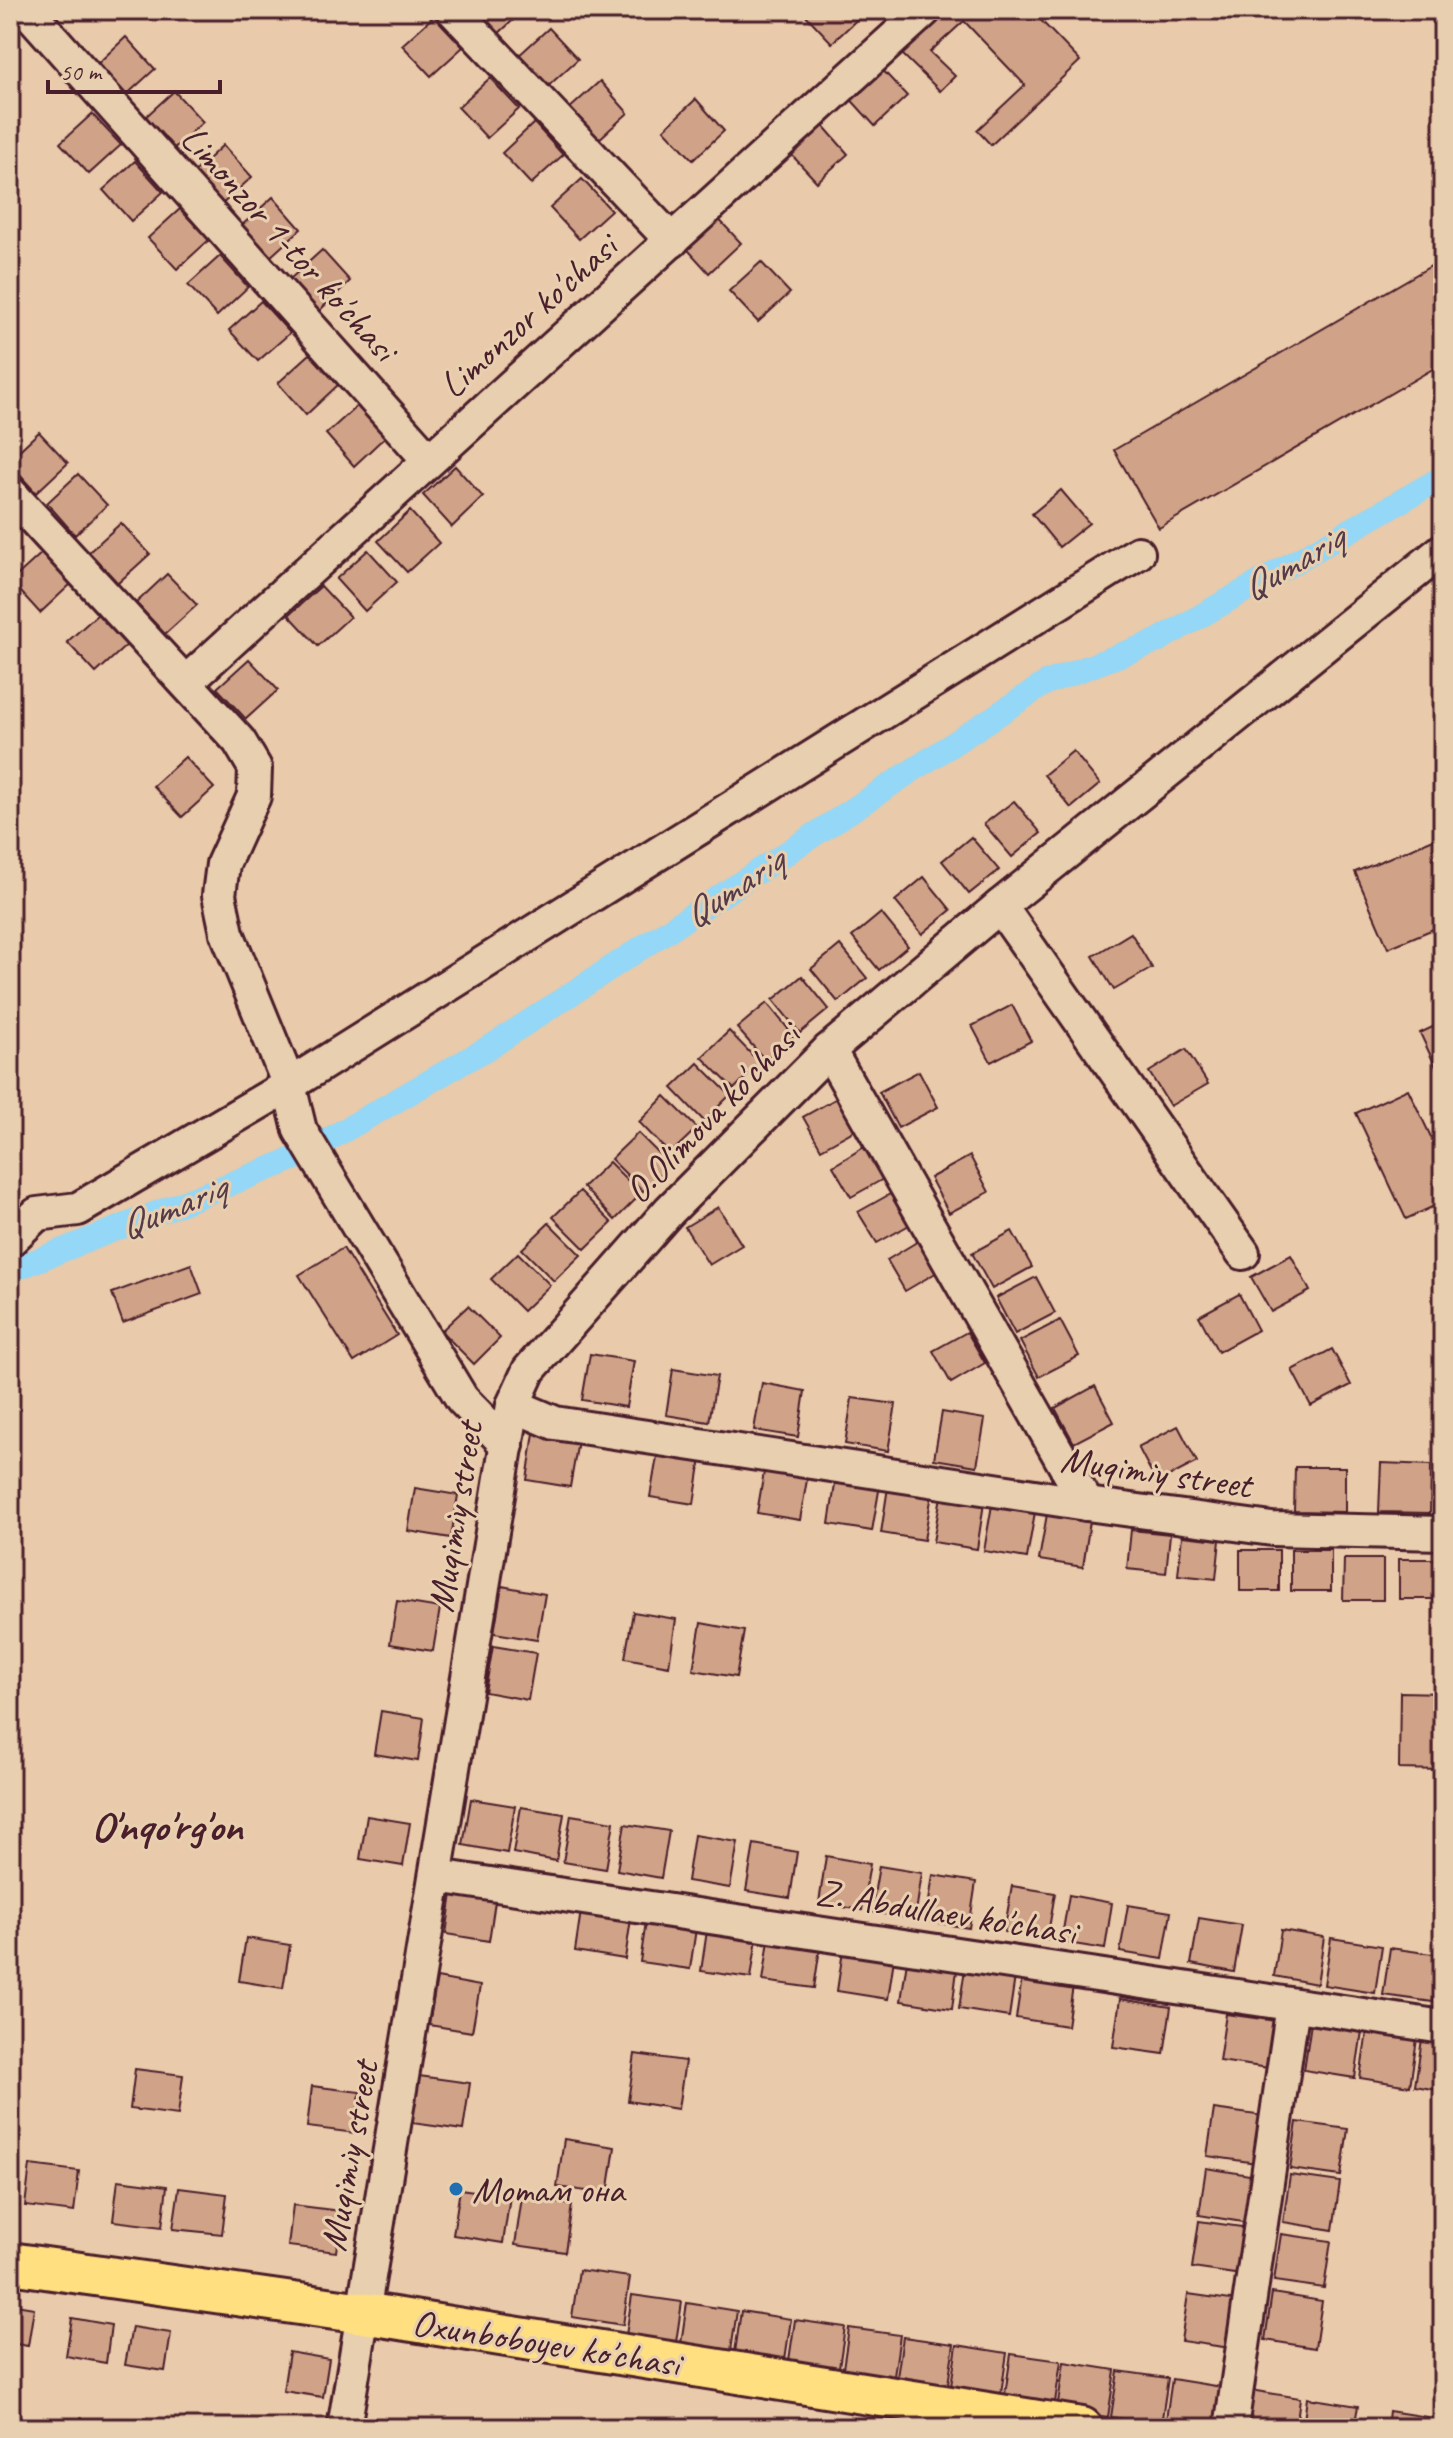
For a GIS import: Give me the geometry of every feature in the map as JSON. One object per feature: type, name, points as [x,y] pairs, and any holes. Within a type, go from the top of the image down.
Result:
[{"type":"main road","name":"Oxunboboyev ko'chasi","points":[[10,2263],[363,2313],[1082,2428]]},
{"type":"street","name":"Limonzor 1-tor ko'chasi","points":[[27,10],[428,459]]},
{"type":"street","points":[[453,10],[672,241]]},
{"type":"street","name":"Limonzor ko'chasi","points":[[186,682],[428,459],[672,241],[915,13]]},
{"type":"street","points":[[10,493],[239,741],[255,768],[254,796],[223,864],[219,895],[227,933],[289,1085],[300,1130],[462,1399],[507,1445]]},
{"type":"street","name":"O.Olimova ko'chasi","points":[[513,1405],[529,1370],[649,1233],[829,1050],[1000,906],[1443,550]]},
{"type":"street","points":[[10,1240],[24,1208],[78,1209],[289,1085],[1138,553]]},
{"type":"street","points":[[1000,906],[1243,1253]]},
{"type":"street","points":[[829,1050],[1087,1504]]},
{"type":"street","name":"Muqimiy street","points":[[344,2428],[513,1405],[555,1423],[1087,1504],[1272,1529],[1443,1533]]},
{"type":"street","name":"Z. Abdullaev ko'chasi","points":[[437,1876],[1443,2027]]},
{"type":"street","points":[[1231,2428],[1293,2005]]},
{"type":"building","points":[[474,10],[524,10],[497,35]]},
{"type":"building","points":[[801,10],[867,10],[832,43]]},
{"type":"building","points":[[938,10],[1031,10],[1080,61],[991,145],[977,130],[1025,85],[964,21],[930,52],[955,76],[940,91],[897,49]]},
{"type":"building","points":[[434,16],[463,47],[431,76],[402,45]]},
{"type":"building","points":[[549,28],[578,59],[546,88],[517,57]]},
{"type":"building","points":[[126,37],[155,69],[123,98],[94,67]]},
{"type":"building","points":[[878,65],[907,96],[875,126],[846,94]]},
{"type":"building","points":[[490,78],[519,109],[487,138],[458,107]]},
{"type":"building","points":[[600,81],[628,113],[597,141],[568,110]]},
{"type":"building","points":[[174,91],[203,122],[171,151],[142,120]]},
{"type":"building","points":[[696,99],[724,131],[693,160],[664,129]]},
{"type":"building","points":[[92,114],[121,145],[89,174],[60,143]]},
{"type":"building","points":[[820,122],[848,154],[817,182],[788,151]]},
{"type":"building","points":[[534,123],[563,155],[531,184],[502,153]]},
{"type":"building","points":[[223,145],[252,177],[220,206],[191,175]]},
{"type":"building","points":[[135,161],[163,192],[131,221],[103,190]]},
{"type":"building","points":[[582,179],[611,210],[579,239],[550,208]]},
{"type":"building","points":[[273,197],[301,229],[269,258],[241,226]]},
{"type":"building","points":[[180,209],[209,240],[177,269],[148,238]]},
{"type":"building","points":[[712,212],[741,243],[709,273],[680,241]]},
{"type":"building","points":[[322,250],[350,281],[319,311],[290,279]]},
{"type":"building","points":[[220,256],[248,287],[217,316],[188,285]]},
{"type":"building","points":[[1443,259],[1443,363],[1159,528],[1114,450]]},
{"type":"building","points":[[761,262],[790,293],[758,322],[729,291]]},
{"type":"building","points":[[261,301],[290,333],[258,361],[229,330]]},
{"type":"building","points":[[310,354],[338,385],[306,415],[278,383]]},
{"type":"building","points":[[358,405],[386,436],[354,466],[326,434]]},
{"type":"building","points":[[39,432],[68,463],[36,493],[10,464],[10,459]]},
{"type":"building","points":[[455,466],[483,497],[452,527],[423,495]]},
{"type":"building","points":[[78,474],[107,505],[75,535],[47,503]]},
{"type":"building","points":[[1061,490],[1089,523],[1059,547],[1032,514]]},
{"type":"building","points":[[410,511],[439,543],[407,572],[378,541]]},
{"type":"building","points":[[121,523],[150,554],[118,583],[89,552]]},
{"type":"building","points":[[368,550],[397,582],[365,611],[336,579]]},
{"type":"building","points":[[43,552],[72,583],[40,613],[11,581]]},
{"type":"building","points":[[167,574],[197,605],[165,634],[136,603]]},
{"type":"building","points":[[321,586],[350,617],[318,646],[289,615]]},
{"type":"building","points":[[99,613],[128,644],[96,673],[67,642]]},
{"type":"building","points":[[249,659],[278,690],[246,719],[217,688]]},
{"type":"building","points":[[1073,751],[1100,784],[1071,808],[1044,775]]},
{"type":"building","points":[[185,757],[214,788],[182,817],[153,786]]},
{"type":"building","points":[[1014,801],[1041,833],[1012,857],[984,824]]},
{"type":"building","points":[[1443,835],[1443,925],[1388,948],[1355,872]]},
{"type":"building","points":[[971,837],[999,870],[969,894],[942,861]]},
{"type":"building","points":[[924,877],[951,910],[922,934],[895,901]]},
{"type":"building","points":[[881,913],[908,946],[879,970],[852,937]]},
{"type":"building","points":[[1131,933],[1152,968],[1114,990],[1093,956]]},
{"type":"building","points":[[840,945],[867,978],[838,1002],[811,969]]},
{"type":"building","points":[[802,976],[829,1009],[800,1033],[773,1000]]},
{"type":"building","points":[[767,1003],[794,1036],[765,1060],[737,1028]]},
{"type":"building","points":[[1012,1005],[1031,1041],[991,1062],[972,1026]]},
{"type":"building","points":[[1443,1022],[1443,1082],[1420,1033]]},
{"type":"building","points":[[729,1031],[760,1063],[734,1089],[702,1057]]},
{"type":"building","points":[[1186,1049],[1208,1084],[1170,1106],[1149,1072]]},
{"type":"building","points":[[698,1063],[730,1095],[704,1121],[672,1088]]},
{"type":"building","points":[[919,1071],[938,1107],[898,1128],[879,1092]]},
{"type":"building","points":[[1408,1089],[1443,1162],[1443,1202],[1406,1219],[1356,1113]]},
{"type":"building","points":[[665,1096],[697,1128],[670,1154],[639,1122]]},
{"type":"building","points":[[837,1098],[855,1130],[821,1149],[803,1117]]},
{"type":"building","points":[[638,1133],[670,1165],[643,1191],[611,1159]]},
{"type":"building","points":[[866,1146],[885,1178],[851,1197],[833,1166]]},
{"type":"building","points":[[970,1156],[989,1192],[949,1213],[930,1178]]},
{"type":"building","points":[[609,1162],[641,1194],[615,1220],[583,1187]]},
{"type":"building","points":[[580,1191],[612,1223],[585,1249],[553,1217]]},
{"type":"building","points":[[892,1193],[911,1224],[877,1243],[858,1212]]},
{"type":"building","points":[[718,1207],[742,1245],[709,1265],[685,1227]]},
{"type":"building","points":[[549,1223],[581,1255],[554,1281],[522,1249]]},
{"type":"building","points":[[1012,1231],[1032,1267],[992,1289],[972,1253]]},
{"type":"building","points":[[920,1240],[939,1271],[905,1291],[887,1260]]},
{"type":"building","points":[[343,1248],[397,1335],[354,1362],[299,1275]]},
{"type":"building","points":[[518,1253],[550,1285],[523,1311],[491,1279]]},
{"type":"building","points":[[1291,1255],[1310,1291],[1271,1312],[1251,1277]]},
{"type":"building","points":[[191,1264],[202,1294],[123,1323],[112,1293]]},
{"type":"building","points":[[1036,1277],[1055,1313],[1015,1334],[996,1298]]},
{"type":"building","points":[[1239,1294],[1258,1330],[1218,1352],[1199,1316]]},
{"type":"building","points":[[468,1306],[500,1338],[474,1364],[441,1331]]},
{"type":"building","points":[[1060,1320],[1079,1356],[1039,1377],[1020,1341]]},
{"type":"building","points":[[967,1332],[985,1363],[951,1383],[933,1351]]},
{"type":"building","points":[[1332,1349],[1351,1385],[1311,1406],[1292,1370]]},
{"type":"building","points":[[590,1354],[634,1361],[626,1407],[582,1400]]},
{"type":"building","points":[[673,1369],[717,1376],[709,1422],[666,1415]]},
{"type":"building","points":[[762,1383],[805,1391],[798,1437],[754,1430]]},
{"type":"building","points":[[1095,1386],[1114,1422],[1074,1443],[1055,1408]]},
{"type":"building","points":[[852,1398],[896,1404],[888,1451],[845,1444]]},
{"type":"building","points":[[942,1412],[985,1419],[977,1466],[934,1459]]},
{"type":"building","points":[[1178,1426],[1197,1462],[1157,1483],[1138,1447]]},
{"type":"building","points":[[534,1433],[578,1441],[570,1487],[527,1480]]},
{"type":"building","points":[[658,1451],[701,1458],[694,1504],[650,1497]]},
{"type":"building","points":[[1381,1463],[1431,1465],[1430,1513],[1379,1512]]},
{"type":"building","points":[[765,1466],[808,1474],[800,1520],[757,1513]]},
{"type":"building","points":[[1295,1467],[1345,1467],[1345,1512],[1294,1511]]},
{"type":"building","points":[[836,1478],[880,1485],[872,1531],[829,1524]]},
{"type":"building","points":[[888,1487],[932,1494],[924,1540],[881,1533]]},
{"type":"building","points":[[415,1488],[458,1495],[451,1538],[408,1531]]},
{"type":"building","points":[[941,1496],[984,1503],[977,1549],[933,1542]]},
{"type":"building","points":[[992,1505],[1035,1512],[1027,1558],[984,1551]]},
{"type":"building","points":[[1047,1514],[1090,1521],[1083,1567],[1039,1560]]},
{"type":"building","points":[[1131,1530],[1170,1534],[1166,1573],[1127,1569]]},
{"type":"building","points":[[1182,1536],[1220,1540],[1216,1579],[1178,1575]]},
{"type":"building","points":[[1240,1550],[1279,1550],[1279,1591],[1240,1591]]},
{"type":"building","points":[[1291,1550],[1331,1550],[1331,1591],[1291,1591]]},
{"type":"building","points":[[1344,1559],[1383,1559],[1383,1600],[1343,1600]]},
{"type":"building","points":[[1399,1559],[1438,1559],[1439,1599],[1399,1599]]},
{"type":"building","points":[[502,1586],[545,1594],[537,1640],[494,1633]]},
{"type":"building","points":[[397,1601],[440,1608],[433,1651],[390,1644]]},
{"type":"building","points":[[633,1612],[676,1619],[669,1666],[625,1658]]},
{"type":"building","points":[[701,1623],[744,1631],[736,1677],[693,1670]]},
{"type":"building","points":[[493,1646],[536,1653],[528,1700],[485,1692]]},
{"type":"building","points":[[1400,1692],[1443,1693],[1442,1770],[1399,1769]]},
{"type":"building","points":[[381,1711],[424,1718],[418,1761],[374,1754]]},
{"type":"building","points":[[471,1799],[515,1806],[507,1853],[463,1845]]},
{"type":"building","points":[[521,1807],[564,1814],[556,1861],[513,1853]]},
{"type":"building","points":[[571,1815],[614,1822],[606,1869],[563,1862]]},
{"type":"building","points":[[367,1816],[410,1823],[403,1866],[360,1859]]},
{"type":"building","points":[[625,1824],[669,1831],[661,1878],[617,1870]]},
{"type":"building","points":[[694,1835],[738,1842],[730,1888],[687,1881]]},
{"type":"building","points":[[754,1844],[797,1852],[790,1898],[746,1891]]},
{"type":"building","points":[[826,1856],[870,1864],[862,1910],[819,1903]]},
{"type":"building","points":[[879,1866],[922,1873],[915,1919],[871,1912]]},
{"type":"building","points":[[933,1875],[976,1882],[969,1928],[926,1921]]},
{"type":"building","points":[[1012,1886],[1055,1893],[1047,1940],[1004,1932]]},
{"type":"building","points":[[453,1887],[496,1895],[489,1941],[446,1934]]},
{"type":"building","points":[[1069,1895],[1112,1903],[1105,1949],[1061,1942]]},
{"type":"building","points":[[582,1904],[632,1912],[625,1959],[575,1951]]},
{"type":"building","points":[[1128,1905],[1171,1912],[1163,1959],[1120,1952]]},
{"type":"building","points":[[647,1915],[697,1922],[690,1969],[640,1962]]},
{"type":"building","points":[[1199,1918],[1242,1925],[1234,1972],[1191,1964]]},
{"type":"building","points":[[708,1924],[758,1931],[751,1978],[701,1971]]},
{"type":"building","points":[[1281,1930],[1324,1937],[1317,1984],[1274,1976]]},
{"type":"building","points":[[770,1933],[821,1941],[814,1988],[763,1981]]},
{"type":"building","points":[[246,1938],[290,1945],[283,1988],[239,1981]]},
{"type":"building","points":[[1331,1938],[1382,1946],[1375,1993],[1324,1985]]},
{"type":"building","points":[[844,1944],[895,1952],[888,1999],[837,1991]]},
{"type":"building","points":[[1390,1948],[1440,1955],[1433,2002],[1383,1995]]},
{"type":"building","points":[[908,1954],[958,1962],[952,2009],[901,2001]]},
{"type":"building","points":[[966,1962],[1016,1970],[1009,2017],[959,2009]]},
{"type":"building","points":[[1023,1971],[1074,1979],[1067,2026],[1016,2018]]},
{"type":"building","points":[[437,1978],[480,1986],[472,2032],[429,2025]]},
{"type":"building","points":[[1120,1999],[1171,2007],[1164,2054],[1113,2047]]},
{"type":"building","points":[[1226,2014],[1276,2021],[1269,2068],[1219,2061]]},
{"type":"building","points":[[1311,2023],[1362,2031],[1355,2078],[1304,2070]]},
{"type":"building","points":[[1367,2031],[1417,2039],[1410,2086],[1360,2078]]},
{"type":"building","points":[[1422,2039],[1443,2043],[1443,2091],[1415,2086]]},
{"type":"building","points":[[635,2054],[685,2061],[678,2109],[628,2101]]},
{"type":"building","points":[[135,2069],[183,2075],[178,2115],[130,2109]]},
{"type":"building","points":[[419,2076],[470,2083],[463,2130],[412,2123]]},
{"type":"building","points":[[312,2086],[360,2092],[355,2133],[307,2127]]},
{"type":"building","points":[[1214,2109],[1264,2116],[1257,2163],[1207,2156]]},
{"type":"building","points":[[1297,2122],[1348,2129],[1341,2176],[1290,2169]]},
{"type":"building","points":[[564,2139],[615,2147],[608,2194],[557,2187]]},
{"type":"building","points":[[30,2165],[79,2171],[74,2212],[25,2206]]},
{"type":"building","points":[[1206,2168],[1256,2176],[1249,2223],[1199,2215]]},
{"type":"building","points":[[1290,2175],[1340,2182],[1333,2230],[1283,2222]]},
{"type":"building","points":[[118,2180],[167,2186],[162,2227],[113,2221]]},
{"type":"building","points":[[179,2188],[227,2194],[222,2234],[173,2229]]},
{"type":"building","points":[[460,2189],[510,2196],[503,2243],[453,2235]]},
{"type":"building","points":[[522,2197],[572,2205],[565,2252],[515,2245]]},
{"type":"building","points":[[293,2205],[341,2211],[336,2252],[288,2246]]},
{"type":"building","points":[[1199,2221],[1249,2228],[1242,2275],[1192,2268]]},
{"type":"building","points":[[1281,2234],[1331,2241],[1324,2288],[1274,2281]]},
{"type":"building","points":[[579,2270],[630,2277],[623,2325],[572,2317]]},
{"type":"building","points":[[1272,2293],[1322,2301],[1315,2348],[1265,2340]]},
{"type":"building","points":[[1188,2294],[1238,2301],[1231,2348],[1181,2341]]},
{"type":"building","points":[[632,2295],[682,2302],[675,2349],[625,2342]]},
{"type":"building","points":[[687,2303],[737,2311],[730,2357],[680,2350]]},
{"type":"building","points":[[10,2304],[34,2308],[28,2346],[10,2343]]},
{"type":"building","points":[[741,2311],[791,2319],[784,2366],[734,2359]]},
{"type":"building","points":[[72,2318],[111,2325],[106,2363],[66,2356]]},
{"type":"building","points":[[795,2320],[845,2327],[838,2374],[788,2367]]},
{"type":"building","points":[[132,2327],[171,2333],[165,2371],[125,2365]]},
{"type":"building","points":[[849,2328],[900,2335],[893,2383],[842,2375]]},
{"type":"building","points":[[903,2337],[954,2344],[947,2391],[896,2384]]},
{"type":"building","points":[[957,2345],[1007,2353],[1000,2400],[950,2393]]},
{"type":"building","points":[[289,2352],[329,2359],[323,2397],[283,2391]]},
{"type":"building","points":[[1011,2354],[1061,2361],[1054,2409],[1004,2401]]},
{"type":"building","points":[[1064,2362],[1115,2370],[1108,2417],[1057,2410]]},
{"type":"building","points":[[1118,2371],[1168,2378],[1161,2425],[1111,2417]]},
{"type":"building","points":[[1172,2379],[1222,2387],[1216,2428],[1165,2426]]},
{"type":"building","points":[[1250,2390],[1300,2398],[1296,2428],[1244,2428]]},
{"type":"building","points":[[1307,2398],[1358,2406],[1354,2428],[1303,2428]]},
{"type":"building","points":[[1389,2411],[1440,2419],[1438,2428],[1387,2428]]},
{"type":"waterway","name":"Qumariq","points":[[10,1271],[298,1157],[493,1045],[1046,683],[1157,641],[1443,477]]},
{"type":"place","name":"Мотам она","points":[[456,2189]]},
{"type":"district","name":"O'nqo'rg'on","points":[[167,1826]]}]
